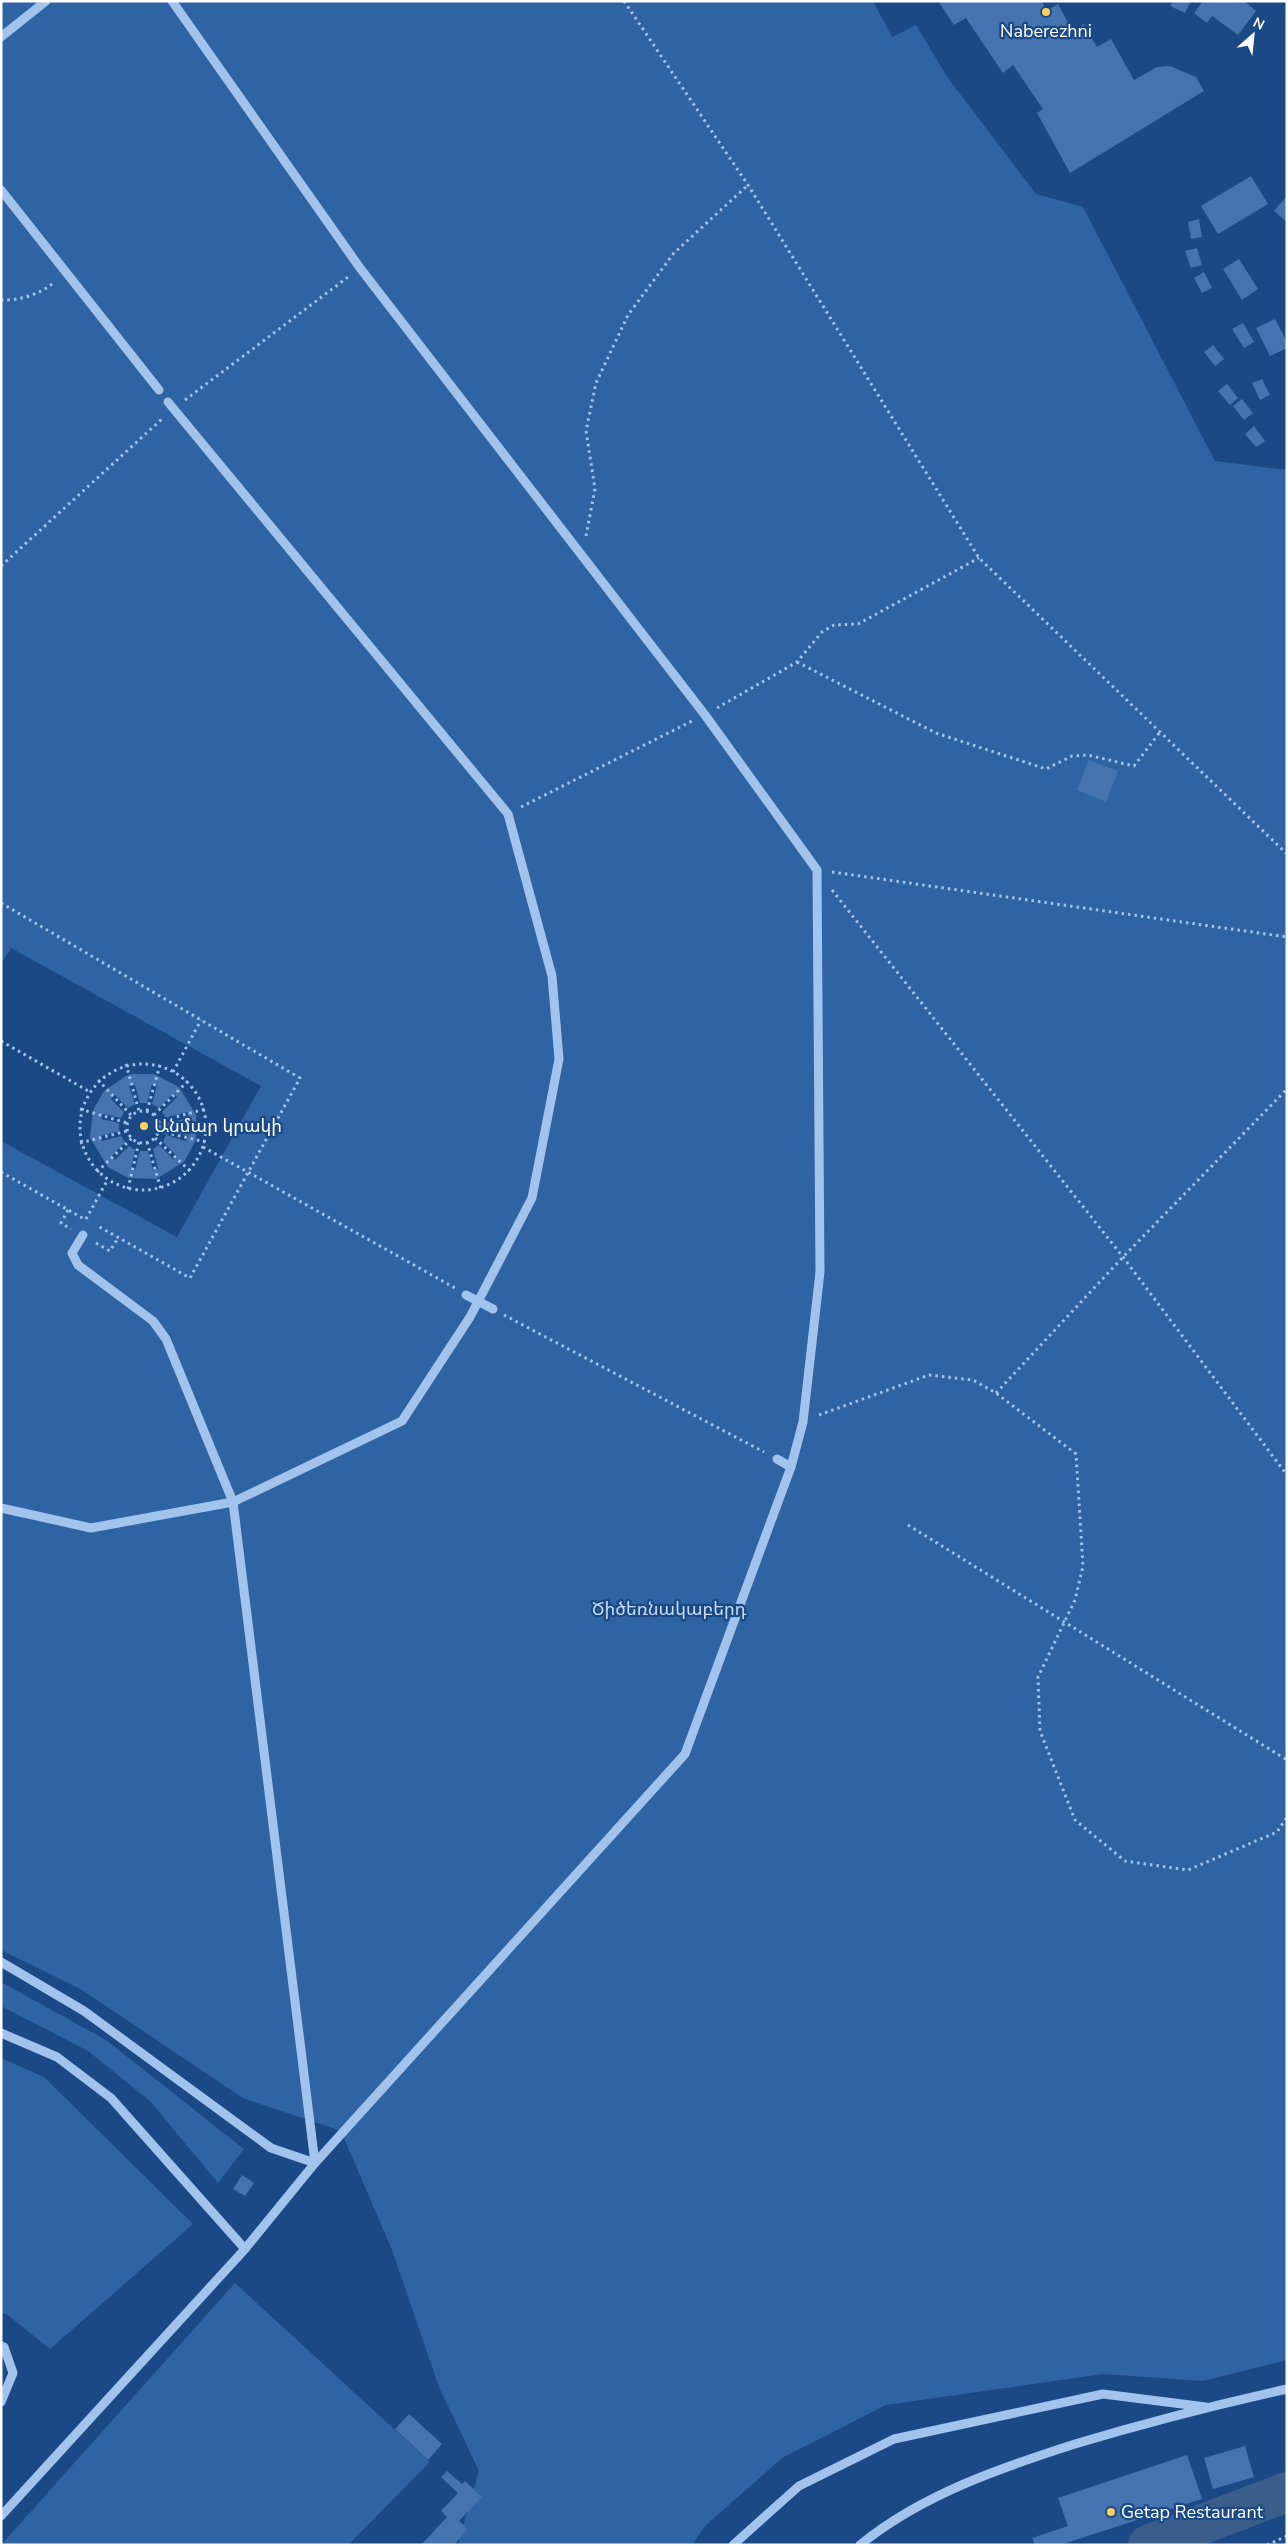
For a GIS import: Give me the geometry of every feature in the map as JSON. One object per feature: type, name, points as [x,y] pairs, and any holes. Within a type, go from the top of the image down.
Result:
[{"type":"street","points":[[1,37],[46,1]]},
{"type":"street","points":[[1,2516],[245,2249],[315,2163],[685,1754],[790,1466],[803,1422],[820,1272],[816,870],[705,715],[360,268],[172,1]]},
{"type":"street","points":[[1,190],[159,390]]},
{"type":"street","points":[[1,1508],[91,1528],[233,1502],[402,1421],[479,1301],[532,1198],[559,1059],[552,976],[508,814],[171,405]]},
{"type":"street","points":[[83,1235],[72,1253],[78,1265],[154,1321],[166,1339],[233,1502],[315,2163]]},
{"type":"street","points":[[466,1295],[493,1309]]},
{"type":"street","points":[[777,1460],[790,1466]]},
{"type":"street","points":[[1,1962],[84,2011],[271,2148],[315,2163]]},
{"type":"street","points":[[1,2033],[57,2057],[111,2098],[245,2249]]},
{"type":"street","points":[[1,2346],[4,2348],[13,2373],[1,2402]]},
{"type":"street","points":[[860,2545],[915,2508],[1008,2465],[1206,2406],[1287,2389]]},
{"type":"street","points":[[733,2545],[799,2486],[894,2440],[1103,2394],[1206,2406]]},
{"type":"path","points":[[624,1],[748,185],[979,558],[1287,854]]},
{"type":"path","points":[[582,554],[595,489],[586,432],[596,383],[628,315],[674,253],[748,185]]},
{"type":"path","points":[[1,566],[171,405],[360,268]]},
{"type":"path","points":[[1,300],[12,301],[47,289],[64,270]]},
{"type":"path","points":[[508,814],[705,715],[797,662],[822,632],[834,625],[858,624],[979,558]]},
{"type":"path","points":[[797,662],[936,733],[1046,769],[1072,756],[1088,755],[1134,766],[1160,732]]},
{"type":"path","points":[[816,870],[1287,937]]},
{"type":"path","points":[[816,870],[1123,1257],[1287,1476]]},
{"type":"path","points":[[1,903],[300,1078],[190,1278],[1,1172]]},
{"type":"path","points":[[173,1072],[202,1020]]},
{"type":"path","points":[[1,1041],[90,1092]]},
{"type":"path","points":[[126,1064],[139,1111]]},
{"type":"path","points":[[126,1064],[160,1065],[188,1081],[205,1109],[205,1142],[190,1171],[160,1189],[128,1190],[97,1172],[80,1143],[80,1109],[98,1080],[126,1064]]},
{"type":"path","points":[[147,1111],[160,1065]]},
{"type":"path","points":[[98,1080],[131,1116]]},
{"type":"path","points":[[154,1115],[188,1081]]},
{"type":"path","points":[[996,1393],[1123,1257],[1287,1089]]},
{"type":"path","points":[[80,1109],[127,1123]]},
{"type":"path","points":[[158,1122],[205,1109]]},
{"type":"path","points":[[139,1111],[147,1111],[154,1115],[158,1122],[158,1130],[155,1138],[147,1142],[139,1142],[132,1138],[127,1131],[127,1123],[131,1116],[139,1111]]},
{"type":"path","points":[[158,1130],[205,1142]]},
{"type":"path","points":[[80,1143],[127,1131]]},
{"type":"path","points":[[97,1172],[132,1138]]},
{"type":"path","points":[[155,1138],[190,1171]]},
{"type":"path","points":[[128,1190],[139,1142]]},
{"type":"path","points":[[147,1142],[160,1189]]},
{"type":"path","points":[[203,1147],[466,1295]]},
{"type":"path","points":[[86,1219],[108,1179]]},
{"type":"path","points":[[68,1210],[60,1223],[110,1250],[118,1237]]},
{"type":"path","points":[[493,1309],[777,1460]]},
{"type":"path","points":[[803,1422],[929,1375],[973,1380],[996,1393],[1076,1454],[1083,1566],[1075,1600],[1038,1677],[1040,1731],[1075,1820],[1125,1861],[1188,1870],[1277,1832],[1287,1817]]},
{"type":"path","points":[[908,1525],[1287,1760]]},
{"type":"path","points":[[1267,2545],[1287,2536]]},
{"type":"green space","name":"Ծիծեռնակաբերդ","points":[[1,1],[873,1],[892,37],[916,25],[948,78],[1036,194],[1083,207],[1215,461],[1287,470],[1287,2360],[1203,2381],[1103,2374],[886,2405],[782,2458],[705,2526],[692,2545],[458,2545],[479,2471],[439,2387],[392,2250],[341,2131],[243,2098],[82,1990],[1,1950],[1,1141],[177,1237],[261,1086],[11,948],[1,964]]},
{"type":"green space","points":[[1,1982],[106,2040],[244,2149],[218,2183],[150,2101],[88,2051],[1,2006]]},
{"type":"green space","points":[[1,2058],[44,2077],[193,2224],[50,2349],[9,2316],[1,2312]]},
{"type":"green space","points":[[235,2283],[430,2462],[348,2545],[1,2545]]},
{"type":"building","points":[[938,1],[1042,1],[1046,11],[1058,4],[1072,30],[1084,24],[1097,47],[1111,39],[1134,80],[1157,67],[1170,66],[1196,77],[1204,91],[1070,173],[1037,113],[1043,109],[1013,65],[1003,73],[966,18],[954,25]]},
{"type":"building","points":[[1173,1],[1191,1],[1185,13],[1170,6]]},
{"type":"building","points":[[1203,1],[1244,1],[1256,11],[1238,35],[1212,16],[1207,23],[1194,13]]},
{"type":"building","points":[[1251,176],[1268,204],[1218,234],[1201,206]]},
{"type":"building","points":[[1287,196],[1287,222],[1274,211]]},
{"type":"building","points":[[1199,219],[1202,237],[1191,239],[1188,222]]},
{"type":"building","points":[[1197,248],[1202,265],[1191,268],[1185,251]]},
{"type":"building","points":[[1239,259],[1258,289],[1242,300],[1223,269]]},
{"type":"building","points":[[1204,272],[1212,288],[1202,293],[1194,278]]},
{"type":"building","points":[[1275,319],[1287,342],[1287,348],[1270,356],[1256,328]]},
{"type":"building","points":[[1243,323],[1254,342],[1244,348],[1232,329]]},
{"type":"building","points":[[1213,345],[1224,359],[1215,366],[1204,352]]},
{"type":"building","points":[[1262,379],[1270,395],[1260,400],[1252,383]]},
{"type":"building","points":[[1227,384],[1238,398],[1230,405],[1218,391]]},
{"type":"building","points":[[1242,399],[1253,413],[1244,420],[1233,406]]},
{"type":"building","points":[[1254,426],[1265,441],[1256,447],[1245,434]]},
{"type":"building","points":[[1089,760],[1118,771],[1106,802],[1077,790]]},
{"type":"building","points":[[132,1074],[154,1074],[179,1087],[196,1115],[196,1140],[184,1162],[156,1179],[128,1178],[108,1167],[90,1138],[93,1110],[104,1091]],"holes":[[[152,1084],[157,1085],[152,1104],[159,1108],[174,1093],[177,1097],[162,1112],[166,1118],[187,1112],[188,1118],[167,1123],[167,1130],[188,1136],[186,1141],[166,1135],[163,1142],[177,1156],[174,1160],[159,1145],[153,1149],[158,1169],[153,1170],[148,1151],[140,1151],[135,1170],[131,1169],[135,1150],[129,1146],[115,1160],[112,1156],[125,1142],[121,1136],[102,1141],[101,1136],[119,1131],[119,1123],[101,1119],[103,1114],[121,1118],[124,1112],[111,1099],[115,1095],[128,1108],[135,1104],[129,1086],[135,1085],[140,1103],[147,1103]]]},
{"type":"building","points":[[242,2175],[254,2183],[245,2196],[233,2189]]},
{"type":"building","points":[[409,2414],[442,2444],[428,2460],[395,2429]]},
{"type":"building","points":[[1245,2446],[1254,2477],[1213,2489],[1204,2458]]},
{"type":"building","name":"Getap Restaurant","points":[[1187,2455],[1202,2499],[1060,2545],[1035,2545],[1032,2538],[1068,2526],[1058,2498]]},
{"type":"building","points":[[447,2471],[462,2484],[465,2481],[482,2497],[459,2521],[468,2529],[454,2545],[421,2545],[447,2517],[441,2511],[458,2493],[441,2477]]},
{"type":"waterway","points":[[1148,2545],[1287,2492]]},
{"type":"place","name":"Naberezhni","points":[[1046,12]]},
{"type":"place","name":"Անմար կրակի","points":[[144,1126]]},
{"type":"place","name":"Getap Restaurant","points":[[1111,2512]]}]
